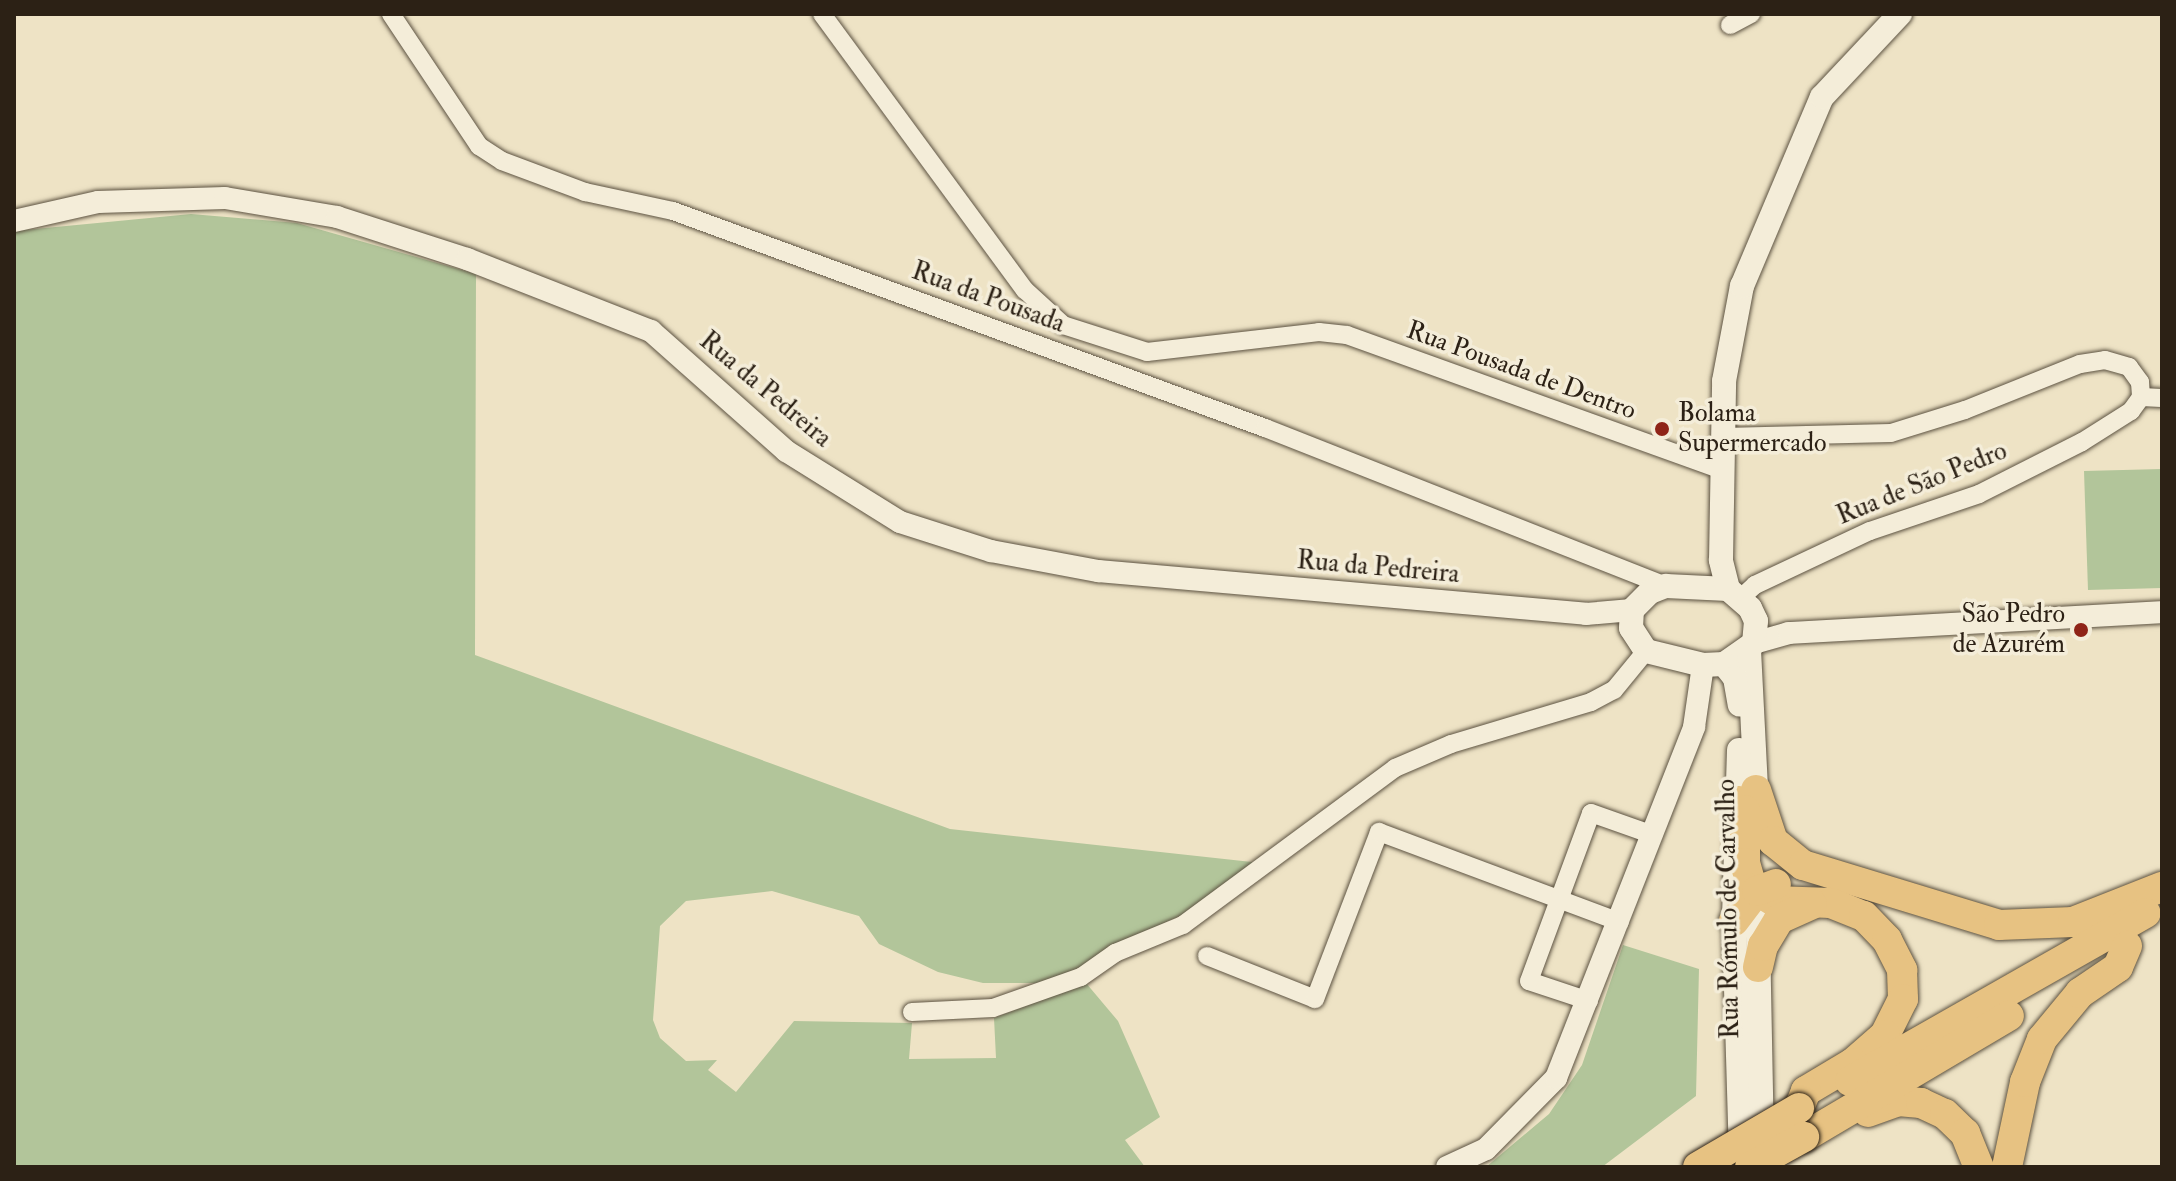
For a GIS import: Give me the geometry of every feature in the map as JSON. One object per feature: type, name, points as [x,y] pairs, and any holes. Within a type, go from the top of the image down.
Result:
[{"type":"highway","points":[[1747,795],[1783,852],[1846,880],[1968,917],[2023,928],[2084,919],[2162,887]]},
{"type":"highway","points":[[1747,795],[1748,878],[1757,891],[1774,901],[1817,902],[1848,907],[1876,927],[1902,970],[1903,999],[1885,1035],[1853,1063],[1806,1091],[1801,1123]]},
{"type":"highway","points":[[1734,921],[1757,891],[1776,884],[1846,880]]},
{"type":"highway","points":[[1758,967],[1763,946],[1779,919],[1817,902]]},
{"type":"highway","points":[[1750,1167],[1801,1123],[2162,903]]},
{"type":"highway","points":[[1698,1167],[1801,1123],[2162,927]]},
{"type":"highway","points":[[2007,1167],[2025,1082],[2042,1039],[2080,993],[2118,967],[2127,946]]},
{"type":"highway","points":[[1801,1123],[1825,1135],[1898,1101],[1921,1103],[1945,1114],[1965,1133],[1979,1167]]},
{"type":"main road","points":[[1721,560],[1634,612],[1646,651],[1714,664],[1753,638],[1721,560],[1723,437],[1731,322],[1800,142],[1835,79],[1900,14]]},
{"type":"main road","points":[[1677,586],[1735,593]]},
{"type":"main road","name":"Rua Rómulo de Carvalho","points":[[1741,1167],[1734,921],[1747,795],[1753,638]]},
{"type":"main road","name":"Rua Rómulo de Carvalho","points":[[1714,664],[1740,692],[1747,795]]},
{"type":"main road","name":"Rua Rómulo de Carvalho","points":[[1757,891],[1763,1167]]},
{"type":"street","name":"Rua da Pousada","points":[[391,14],[479,146],[502,161],[585,192],[673,211],[1677,586]]},
{"type":"street","name":"Rua Pousada de Dentro","points":[[822,14],[1025,290],[1063,325],[1147,352],[1319,332],[1347,335],[1723,470]]},
{"type":"street","points":[[1730,25],[1751,14]]},
{"type":"street","name":"Rua da Pedreira","points":[[14,221],[98,202],[225,198],[337,217],[467,259],[651,331],[786,451],[900,522],[991,551],[1098,571],[1586,614],[1634,612]]},
{"type":"street","points":[[1723,437],[1891,433],[2105,360],[2129,367],[2140,382],[2141,397],[2162,398]]},
{"type":"street","name":"Rua de São Pedro","points":[[1735,593],[1870,531],[1979,494],[2082,442],[2131,411],[2141,397]]},
{"type":"street","points":[[1625,567],[1637,582],[1634,612]]},
{"type":"street","points":[[1753,638],[1789,633],[2162,612]]},
{"type":"street","points":[[912,1012],[993,1008],[1081,977],[1115,953],[1183,925],[1395,768],[1451,744],[1591,702],[1614,690],[1646,651]]},
{"type":"street","points":[[1447,1167],[1486,1149],[1531,1107],[1556,1078],[1620,922],[1694,727],[1714,664]]},
{"type":"street","points":[[1589,1001],[1529,981],[1591,813],[1653,835]]},
{"type":"street","points":[[1207,956],[1315,999],[1379,832],[1620,922]]},
{"type":"green space","points":[[191,214],[297,223],[476,274],[475,655],[950,829],[1261,863],[1199,907],[1119,944],[1057,983],[983,983],[938,972],[879,944],[859,916],[772,891],[686,901],[660,926],[653,1020],[660,1038],[686,1061],[717,1060],[708,1070],[736,1092],[794,1021],[912,1023],[909,1059],[996,1058],[994,1018],[1086,983],[1118,1021],[1160,1117],[1125,1140],[1145,1167],[14,1167],[14,231]]},
{"type":"green space","points":[[2162,469],[2162,588],[2088,590],[2084,471]]},
{"type":"green space","points":[[1623,945],[1699,969],[1696,1096],[1602,1167],[1486,1167],[1549,1114],[1582,1065]]},
{"type":"place","name":"Bolama Supermercado","points":[[1662,429]]},
{"type":"place","name":"São Pedro de Azurém","points":[[2081,630]]}]
